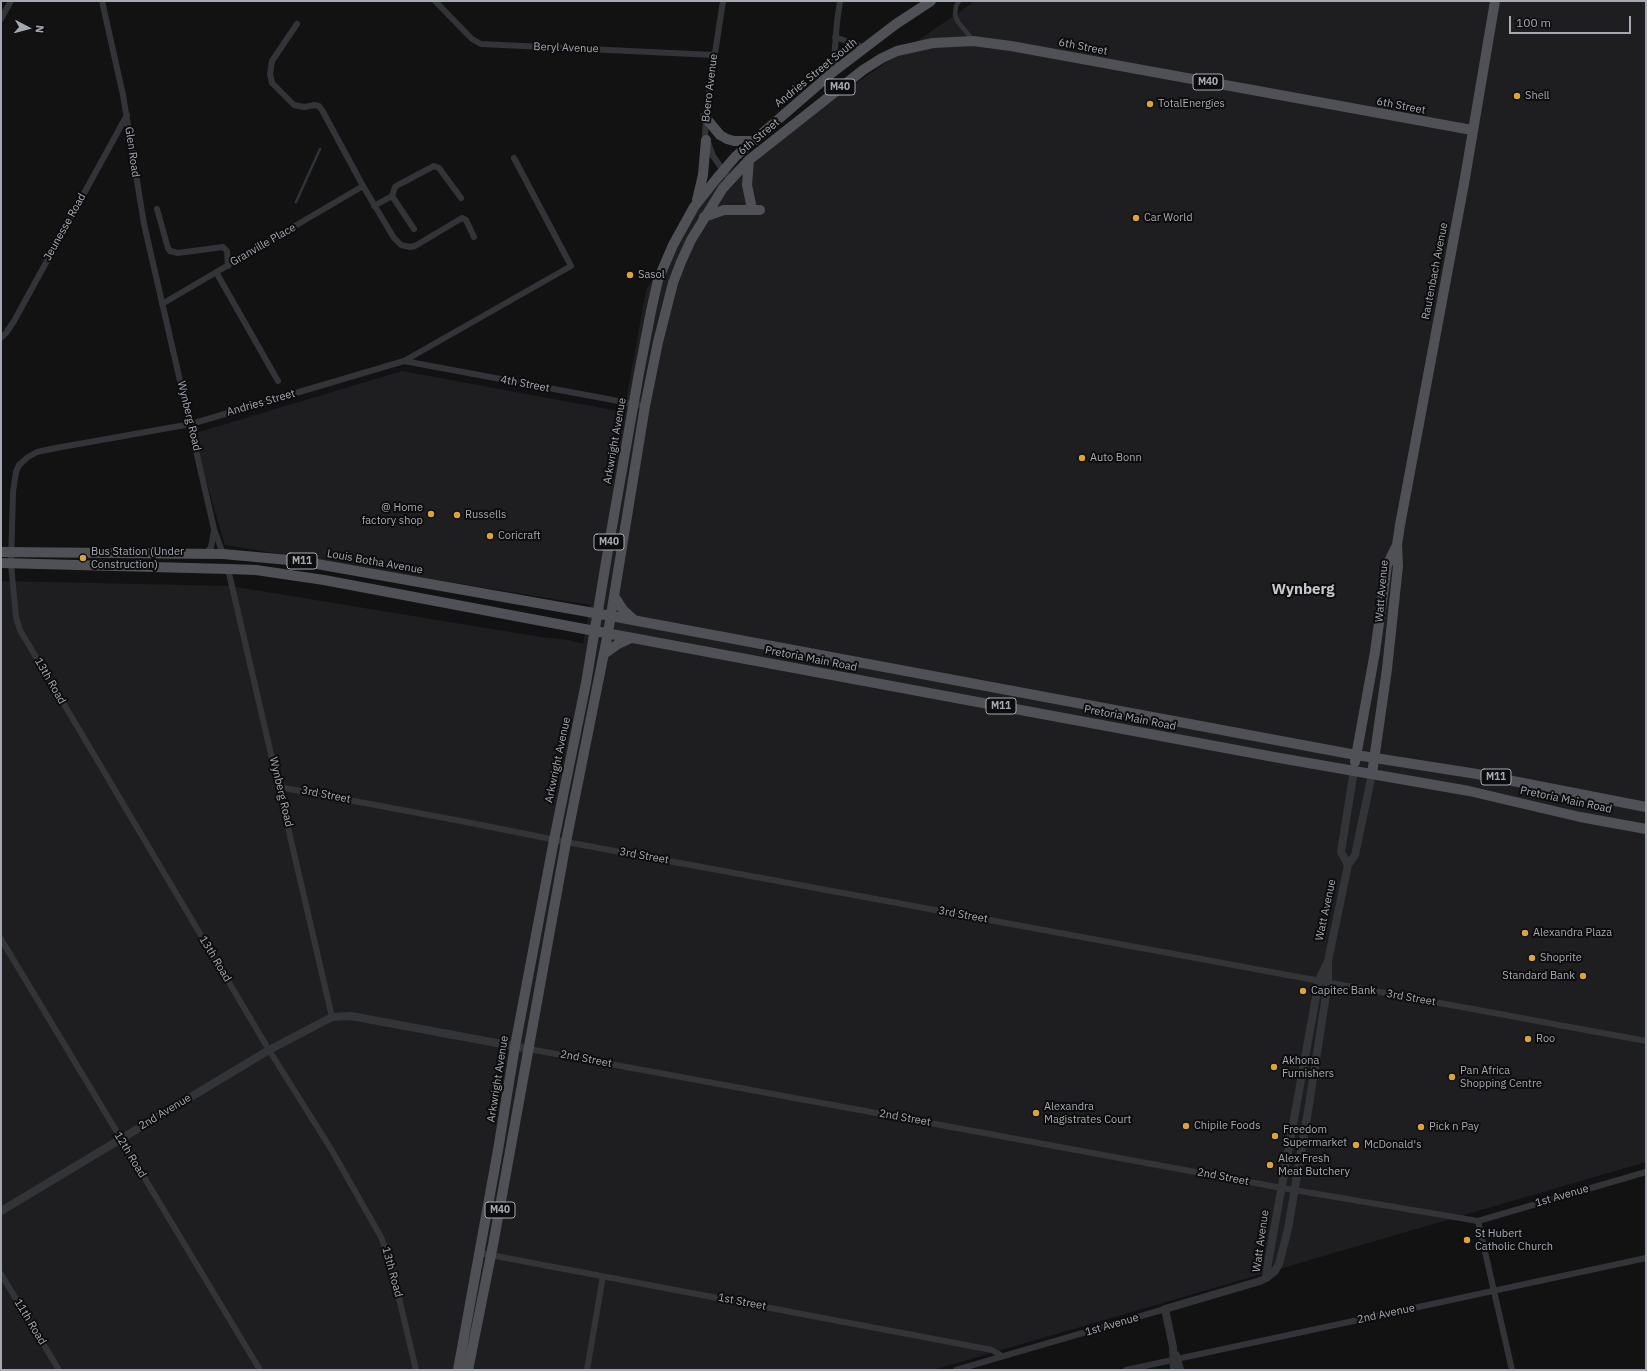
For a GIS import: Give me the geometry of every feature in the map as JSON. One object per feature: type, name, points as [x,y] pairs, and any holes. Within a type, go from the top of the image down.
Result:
[{"type":"main road","name":"Andries Street South","points":[[723,171],[753,141],[833,72],[896,24],[931,1]]},
{"type":"main road","name":"Rautenbach Avenue","points":[[1397,545],[1495,1]]},
{"type":"main road","name":"6th Street","points":[[730,180],[749,160],[845,83],[882,58],[897,51],[933,42],[973,41],[1011,46],[1472,130]]},
{"type":"main road","points":[[705,117],[714,128],[727,139],[734,141],[753,141]]},
{"type":"main road","points":[[694,207],[703,175],[706,140]]},
{"type":"main road","points":[[749,160],[747,185],[751,204]]},
{"type":"main road","name":"Arkwright Avenue","points":[[458,1370],[480,1253],[515,1046],[554,840],[585,691],[594,631],[649,318],[658,280],[673,245],[694,207],[723,171]]},
{"type":"main road","name":"M40","points":[[468,1370],[530,1049],[566,842],[608,633],[645,406],[658,342],[673,283],[691,240],[730,180]]},
{"type":"main road","points":[[704,218],[724,210],[760,210]]},
{"type":"main road","name":"Watt Avenue","points":[[1354,770],[1377,640],[1387,565],[1397,545]]},
{"type":"main road","name":"Watt Avenue","points":[[1372,774],[1390,641],[1398,566],[1397,545]]},
{"type":"main road","name":"Louis Botha Avenue","points":[[1,552],[223,554],[300,561],[598,614]]},
{"type":"main road","name":"M11","points":[[6,564],[256,570],[324,580],[608,633]]},
{"type":"main road","points":[[614,596],[623,610],[635,621]]},
{"type":"main road","name":"M11","points":[[598,614],[611,616]]},
{"type":"main road","name":"Pretoria Main Road","points":[[611,616],[1356,755],[1477,774],[1646,808]]},
{"type":"main road","name":"Pretoria Main Road","points":[[608,633],[1274,757],[1469,791],[1580,817],[1646,829]]},
{"type":"main road","points":[[604,654],[618,644],[632,638]]},
{"type":"main road","points":[[1377,640],[1390,641]]},
{"type":"street","points":[[1,19],[11,1]]},
{"type":"street","name":"Glen Road","points":[[102,1],[127,115],[137,189],[162,304]]},
{"type":"street","name":"Boero Avenue","points":[[724,1],[705,117],[706,140],[713,156],[730,180]]},
{"type":"street","points":[[833,72],[835,37],[840,1]]},
{"type":"street","points":[[959,1],[956,6],[955,15],[958,22],[973,41]]},
{"type":"street","name":"Beryl Avenue","points":[[439,2],[472,39],[481,44],[714,55]]},
{"type":"street","points":[[297,24],[272,61],[270,80],[294,105],[304,107],[318,106],[374,206],[394,238],[400,245],[410,247],[422,243],[462,218],[466,220],[474,237]]},
{"type":"street","points":[[835,37],[865,48]]},
{"type":"street","name":"Jeunesse Road","points":[[1,338],[14,321],[127,115]]},
{"type":"street","name":"Andries Street","points":[[12,552],[14,481],[19,465],[28,456],[37,452],[56,448],[191,424],[404,361],[571,266],[514,158]]},
{"type":"street","points":[[374,206],[392,196],[395,187],[398,184],[434,166],[439,168],[461,198]]},
{"type":"street","name":"Granville Place","points":[[162,304],[363,186]]},
{"type":"street","points":[[392,196],[414,229]]},
{"type":"street","points":[[157,209],[170,251],[178,253],[223,247],[227,252],[228,266]]},
{"type":"street","points":[[216,272],[278,381]]},
{"type":"street","name":"Wynberg Road","points":[[162,304],[191,424],[214,529],[223,554]]},
{"type":"street","name":"4th Street","points":[[404,361],[645,406]]},
{"type":"street","name":"Wynberg Road","points":[[199,554],[208,551],[211,547],[214,529]]},
{"type":"street","name":"13th Road","points":[[12,552],[6,564],[20,630],[269,1050],[331,1149],[382,1237],[391,1264],[416,1370]]},
{"type":"street","name":"Wynberg Road","points":[[228,569],[332,1017]]},
{"type":"street","name":"Watt Avenue","points":[[1348,865],[1341,852],[1354,770]]},
{"type":"street","name":"Watt Avenue","points":[[1266,1278],[1275,1271],[1282,1256],[1295,1190],[1328,982],[1328,961],[1348,865],[1355,855],[1372,774]]},
{"type":"street","name":"3rd Street","points":[[279,787],[554,840],[1646,1041]]},
{"type":"street","name":"12th Road","points":[[1,939],[260,1370]]},
{"type":"street","name":"Watt Avenue","points":[[1266,1278],[1319,980],[1328,961]]},
{"type":"street","name":"2nd Street","points":[[332,1017],[351,1016],[1282,1188],[1478,1221]]},
{"type":"street","name":"2nd Avenue","points":[[1,1211],[269,1050],[332,1017]]},
{"type":"street","name":"1st Avenue","points":[[1478,1221],[1646,1172]]},
{"type":"street","points":[[1478,1221],[1512,1370]]},
{"type":"street","name":"1st Street","points":[[480,1253],[992,1350],[1002,1356]]},
{"type":"street","name":"2nd Avenue","points":[[1126,1370],[1646,1258]]},
{"type":"street","name":"11th Road","points":[[1,1274],[59,1370]]},
{"type":"street","points":[[587,1370],[603,1276]]},
{"type":"street","name":"1st Avenue","points":[[956,1370],[1246,1286],[1266,1278]]},
{"type":"street","points":[[1165,1309],[1175,1359],[1174,1370]]},
{"type":"street","points":[[1175,1359],[1180,1370]]},
{"type":"shaded area","points":[[975,1],[1646,1],[1646,1162],[933,1370],[1,1370],[1,581],[230,586],[541,637],[569,640],[583,644],[590,605],[225,545],[192,434],[402,371],[624,412],[646,290],[715,181]]},
{"type":"waterway","points":[[296,202],[320,149]]},
{"type":"place","name":"Shell","points":[[1517,96]]},
{"type":"place","name":"TotalEnergies","points":[[1150,104]]},
{"type":"place","name":"Car World","points":[[1136,218]]},
{"type":"place","name":"Sasol","points":[[630,275]]},
{"type":"place","name":"Auto Bonn","points":[[1082,458]]},
{"type":"place","name":"@ Home factory shop","points":[[431,514]]},
{"type":"place","name":"Russells","points":[[457,515]]},
{"type":"place","name":"Coricraft","points":[[490,536]]},
{"type":"place","name":"Bus Station (Under Construction)","points":[[83,558]]},
{"type":"place","name":"Alexandra Plaza","points":[[1525,933]]},
{"type":"place","name":"Shoprite","points":[[1532,958]]},
{"type":"place","name":"Standard Bank","points":[[1583,976]]},
{"type":"place","name":"Capitec Bank","points":[[1303,991]]},
{"type":"place","name":"Roo","points":[[1528,1039]]},
{"type":"place","name":"Akhona Furnishers","points":[[1274,1067]]},
{"type":"place","name":"Pan Africa Shopping Centre","points":[[1452,1077]]},
{"type":"place","name":"Alexandra Magistrates Court","points":[[1036,1113]]},
{"type":"place","name":"Chipile Foods","points":[[1186,1126]]},
{"type":"place","name":"Pick n Pay","points":[[1421,1127]]},
{"type":"place","name":"Freedom Supermarket","points":[[1275,1136]]},
{"type":"place","name":"McDonald's","points":[[1356,1145]]},
{"type":"place","name":"Alex Fresh Meat Butchery","points":[[1270,1165]]},
{"type":"place","name":"St Hubert Catholic Church","points":[[1467,1240]]},
{"type":"district","name":"Wynberg","points":[[1303,590]]}]
